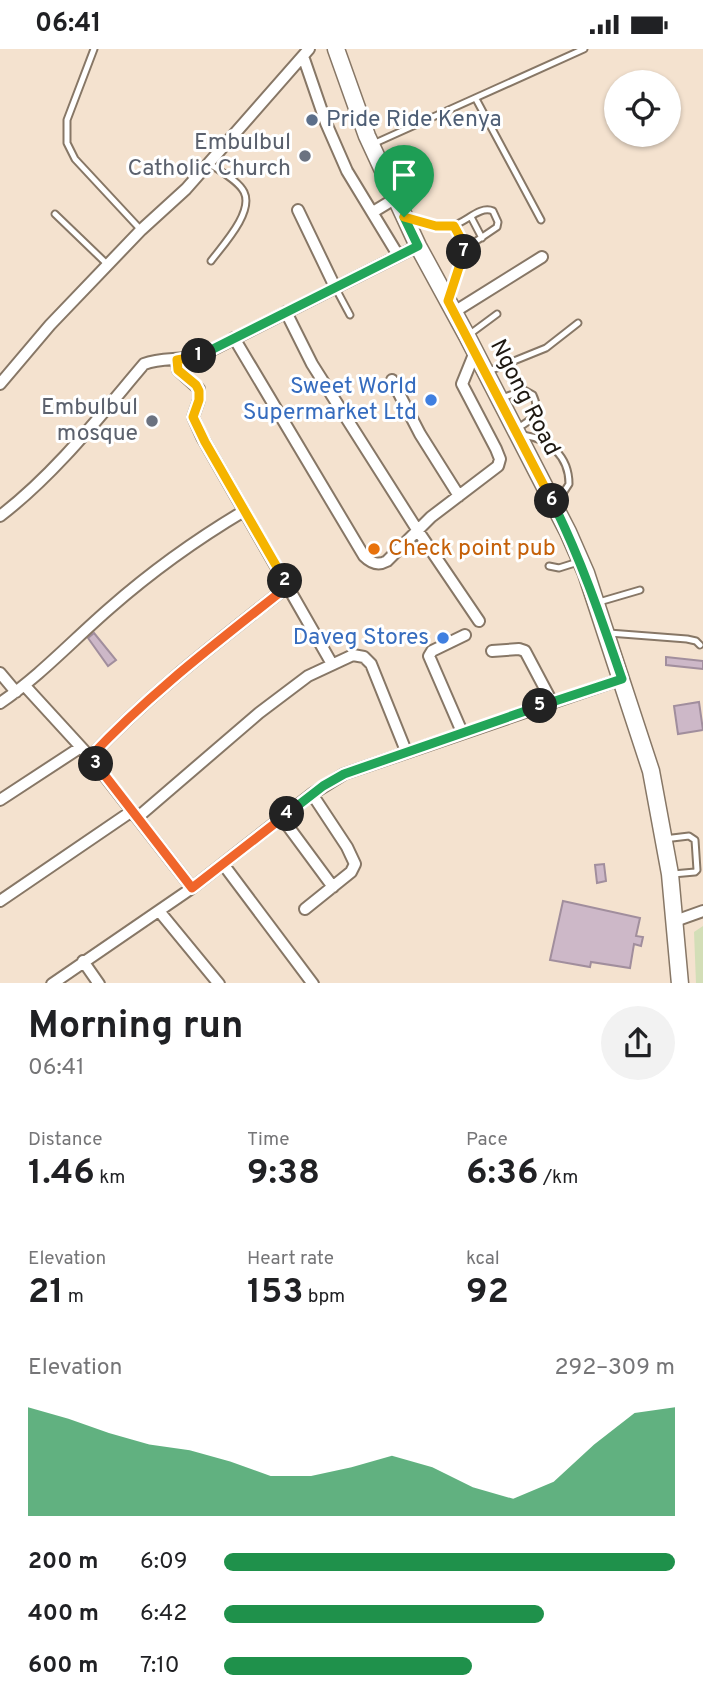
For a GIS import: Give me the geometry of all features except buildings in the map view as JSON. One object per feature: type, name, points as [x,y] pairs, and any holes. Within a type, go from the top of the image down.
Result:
[{"type":"main road","name":"Ngong Road","points":[[336,49],[372,145],[404,217],[581,562],[649,764],[670,874],[680,983]]},
{"type":"street","points":[[0,384],[50,325],[141,230],[186,189],[306,52]]},
{"type":"street","points":[[306,52],[335,145],[347,171],[398,255]]},
{"type":"street","points":[[373,212],[396,198]]},
{"type":"street","points":[[298,210],[335,287]]},
{"type":"street","points":[[0,516],[36,486],[72,450],[144,364],[153,360],[177,360],[206,353],[418,246]]},
{"type":"street","points":[[451,307],[542,257]]},
{"type":"street","points":[[286,313],[312,365],[479,621]]},
{"type":"street","points":[[234,338],[364,556],[371,562],[384,563],[418,531],[498,466],[500,459],[463,384],[475,352]]},
{"type":"street","points":[[177,360],[178,370],[196,385],[199,391],[193,417],[202,437],[332,664]]},
{"type":"street","points":[[392,380],[420,434],[460,496]]},
{"type":"street","points":[[0,703],[20,689],[112,606],[201,538],[244,511]]},
{"type":"street","points":[[90,757],[127,717],[157,690],[288,586]]},
{"type":"street","points":[[461,732],[429,656],[432,651],[465,635]]},
{"type":"street","points":[[492,651],[525,651],[552,702]]},
{"type":"street","points":[[0,901],[171,791],[259,713],[308,676],[353,655],[369,660],[407,751]]},
{"type":"street","points":[[0,673],[90,757],[192,888]]},
{"type":"street","points":[[52,983],[192,888],[312,794],[344,774],[622,679]]},
{"type":"street","points":[[0,800],[81,747]]},
{"type":"street","points":[[305,909],[351,872],[355,861],[312,794]]},
{"type":"street","points":[[282,818],[333,887]]},
{"type":"street","points":[[223,864],[313,983]]},
{"type":"street","points":[[159,911],[219,983]]},
{"type":"street","points":[[675,921],[703,911]]},
{"type":"street","points":[[83,961],[99,983]]},
{"type":"lane","points":[[94,49],[67,120],[67,143],[75,159],[141,230]]},
{"type":"lane","points":[[372,145],[584,49]]},
{"type":"lane","points":[[476,99],[541,220]]},
{"type":"lane","points":[[209,163],[239,186],[246,202],[244,213],[211,261]]},
{"type":"lane","points":[[404,217],[436,226],[454,226],[484,210],[493,211],[498,227],[466,248],[460,259],[451,307]]},
{"type":"lane","points":[[55,214],[108,265]]},
{"type":"lane","points":[[471,217],[482,238]]},
{"type":"lane","points":[[454,226],[466,248]]},
{"type":"lane","points":[[335,287],[350,315]]},
{"type":"lane","points":[[467,336],[497,314]]},
{"type":"lane","points":[[485,372],[546,348],[578,323]]},
{"type":"lane","points":[[499,399],[524,390],[533,395],[537,409],[534,417],[516,432]]},
{"type":"lane","points":[[516,432],[548,443],[557,450],[567,465],[569,484],[554,506]]},
{"type":"lane","points":[[549,566],[559,568],[581,562]]},
{"type":"lane","points":[[596,603],[640,590]]},
{"type":"lane","points":[[606,632],[687,639],[700,645]]},
{"type":"lane","points":[[664,839],[689,836],[695,840],[697,870],[670,874]]},
{"type":"green space","points":[[703,926],[703,983],[696,983],[694,932]]},
{"type":"place","name":"Pride Ride Kenya","points":[[312,120]]},
{"type":"place","name":"Embulbul Catholic Church","points":[[305,156]]},
{"type":"place","name":"Sweet World Supermarket Ltd","points":[[431,400]]},
{"type":"place","name":"Embulbul mosque","points":[[152,421]]},
{"type":"place","name":"Check point pub","points":[[374,549]]},
{"type":"place","name":"Daveg Stores","points":[[443,638]]},
{"type":"route","points":[[404,217],[436,226],[454,226],[466,248],[460,259],[448,301],[568,532],[586,573],[622,679],[344,774],[312,794],[192,888],[90,757],[127,717],[157,690],[288,586],[202,437],[193,417],[200,394],[196,385],[178,370],[177,360],[206,353],[418,246],[404,217]]}]
